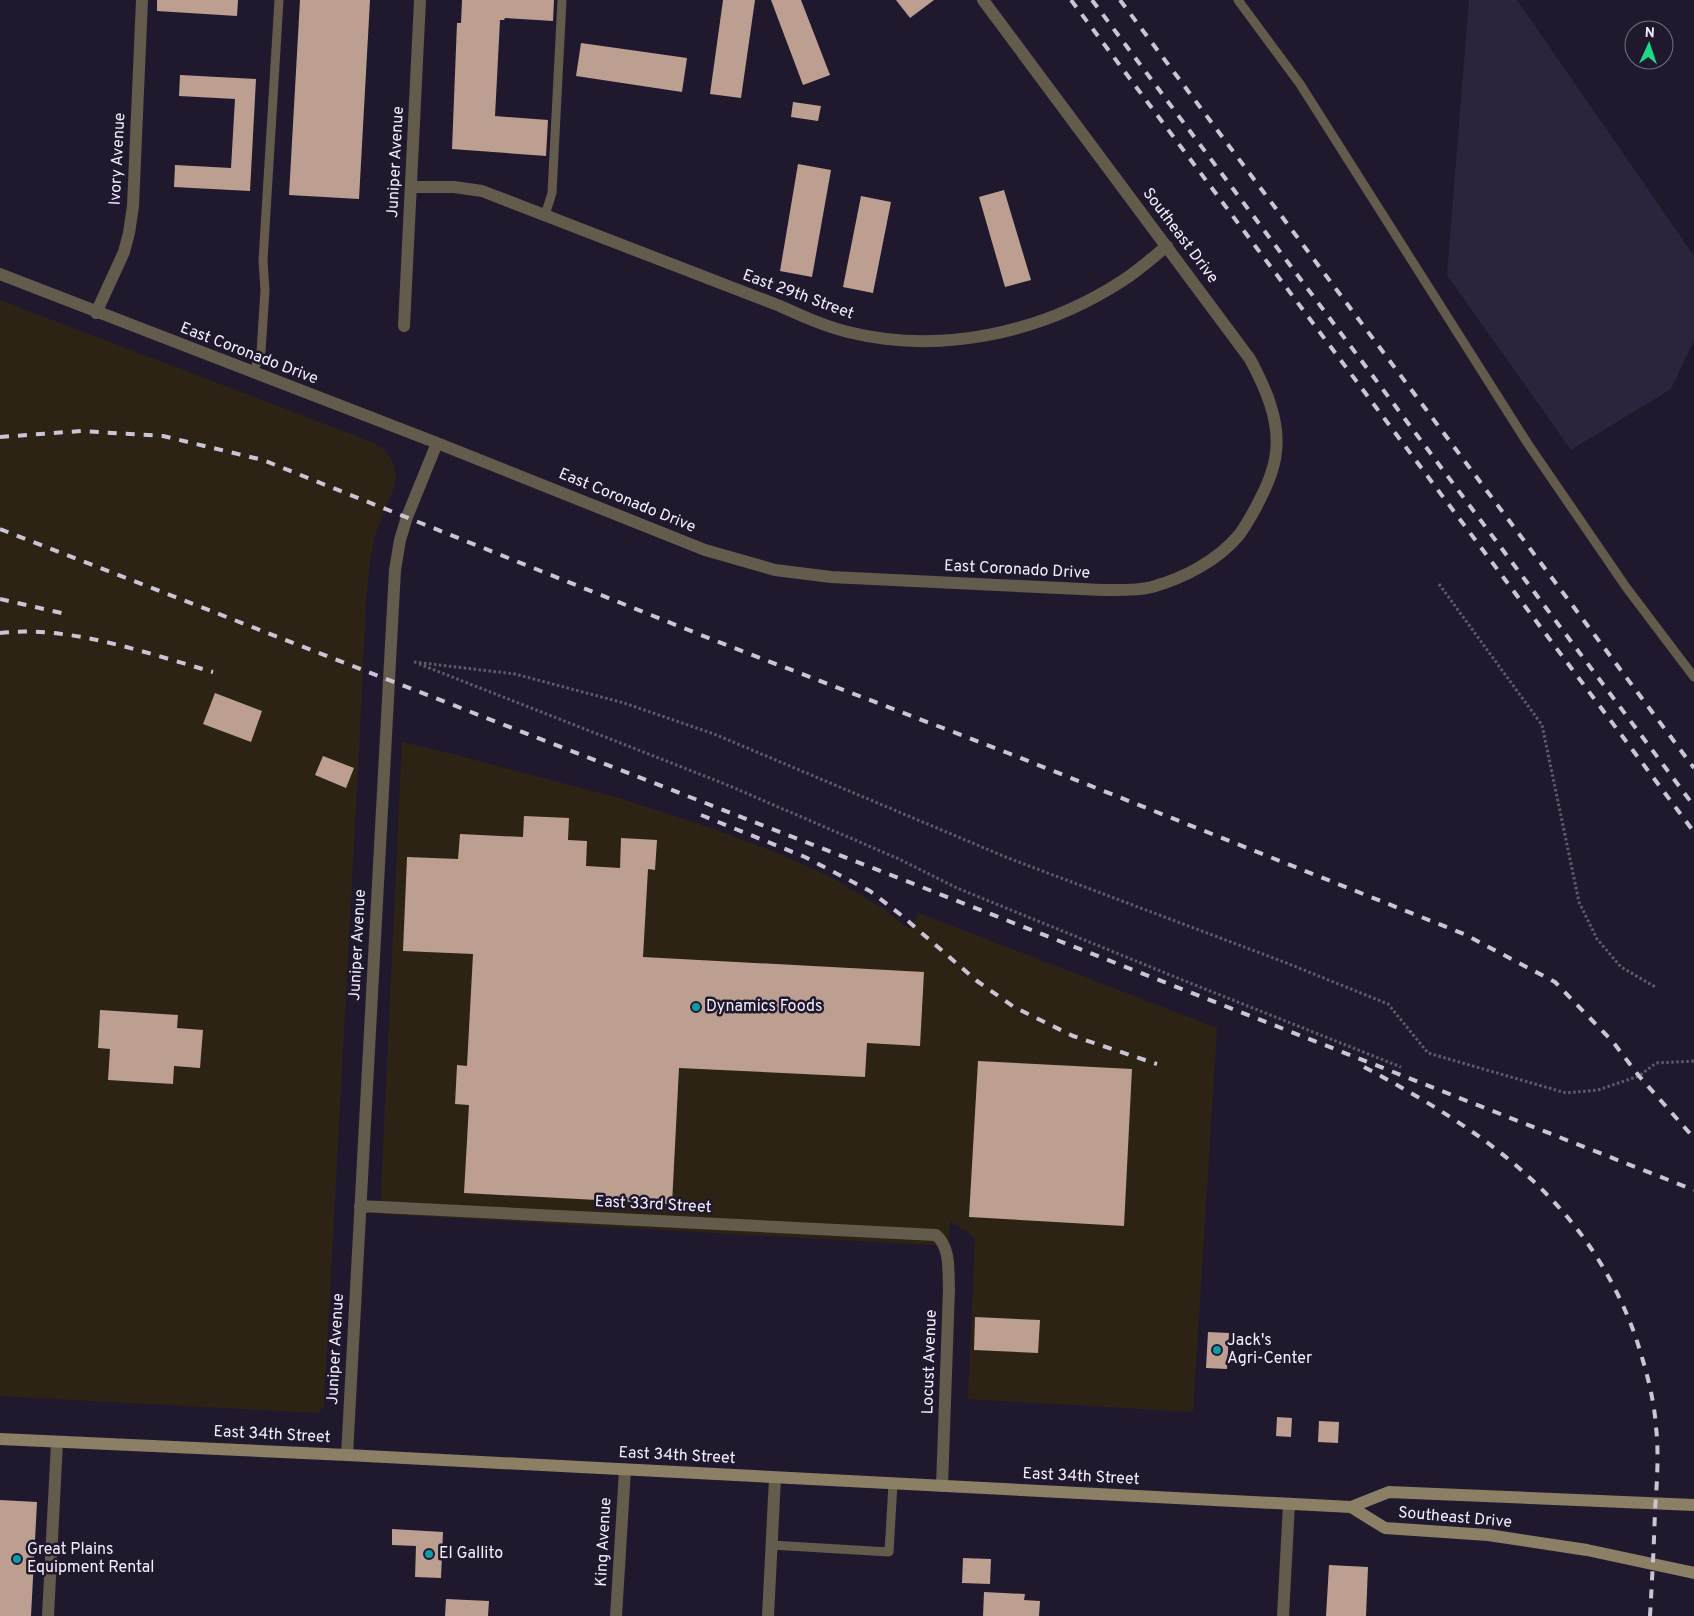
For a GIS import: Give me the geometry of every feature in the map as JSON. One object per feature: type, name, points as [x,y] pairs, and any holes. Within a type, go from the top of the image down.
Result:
[{"type":"main road","name":"East 34th Street","points":[[0,1439],[1351,1507]]},
{"type":"main road","name":"Southeast Drive","points":[[1351,1507],[1389,1492],[1694,1505]]},
{"type":"main road","name":"Southeast Drive","points":[[1351,1507],[1385,1528],[1488,1536],[1587,1550],[1694,1573]]},
{"type":"street","name":"Ivory Avenue","points":[[96,313],[124,252],[133,206],[142,0]]},
{"type":"street","name":"Juniper Avenue","points":[[404,326],[420,0]]},
{"type":"street","name":"Southeast Drive","points":[[983,0],[1250,358],[1269,399],[1276,429],[1276,452],[1272,471],[1251,516]]},
{"type":"street","name":"East 29th Street","points":[[411,187],[454,187],[482,192],[820,324],[849,332],[917,341],[979,336],[1012,330],[1051,316],[1085,302],[1122,281],[1167,246]]},
{"type":"street","name":"East Coronado Drive","points":[[0,274],[96,313],[437,443],[705,550],[775,570],[831,577],[1126,590],[1150,587],[1173,580],[1201,567],[1223,551],[1239,534],[1251,516]]},
{"type":"street","name":"Juniper Avenue","points":[[346,1455],[395,570],[400,540],[407,517],[437,443]]},
{"type":"street","name":"East 33rd Street","points":[[360,1206],[936,1235],[942,1241]]},
{"type":"street","name":"Locust Avenue","points":[[942,1241],[948,1257],[949,1289],[942,1486]]},
{"type":"street","points":[[48,1616],[57,1442]]},
{"type":"street","name":"King Avenue","points":[[616,1616],[625,1470]]},
{"type":"street","points":[[768,1616],[775,1478]]},
{"type":"street","points":[[1283,1616],[1289,1504]]},
{"type":"lane","points":[[253,373],[261,352],[265,290],[263,260],[279,0]]},
{"type":"lane","points":[[545,215],[552,193],[562,0]]},
{"type":"lane","points":[[1238,0],[1300,84],[1528,444],[1626,587],[1694,678]]},
{"type":"lane","points":[[772,1545],[890,1552],[893,1484]]},
{"type":"path","points":[[1439,584],[1542,725],[1579,902],[1597,939],[1621,967],[1658,988]]},
{"type":"path","points":[[1401,1066],[957,888],[899,859],[725,784],[414,662],[515,674],[624,703],[714,734],[1008,858],[1284,962],[1388,1004],[1428,1053],[1566,1093],[1598,1090],[1639,1076],[1656,1062],[1694,1061]]},
{"type":"shaded area","points":[[1469,0],[1517,0],[1694,256],[1694,340],[1671,389],[1571,450],[1447,275]]},
{"type":"shaded area","points":[[0,300],[372,442],[382,448],[394,466],[395,485],[375,535],[366,600],[324,1406],[318,1413],[0,1396]]},
{"type":"shaded area","points":[[402,742],[619,798],[705,826],[775,852],[833,878],[884,909],[909,929],[919,913],[1217,1028],[1193,1412],[968,1399],[975,1238],[950,1221],[948,1246],[380,1214]]},
{"type":"building","points":[[157,0],[238,0],[237,16],[157,11]]},
{"type":"building","points":[[300,0],[370,0],[359,199],[289,195]]},
{"type":"building","points":[[462,0],[554,0],[553,21],[505,18],[500,20],[495,116],[548,120],[546,156],[452,149],[457,23],[461,23]]},
{"type":"building","points":[[723,0],[755,0],[741,98],[710,94]]},
{"type":"building","points":[[771,0],[801,0],[830,75],[803,85]]},
{"type":"building","points":[[896,0],[934,0],[910,18]]},
{"type":"building","points":[[581,43],[687,58],[682,92],[576,76]]},
{"type":"building","points":[[180,75],[256,79],[250,191],[174,187],[175,165],[231,168],[235,99],[179,96]]},
{"type":"building","points":[[793,102],[821,106],[818,121],[791,117]]},
{"type":"building","points":[[798,164],[831,170],[812,277],[780,271]]},
{"type":"building","points":[[1004,190],[1031,280],[1005,287],[979,197]]},
{"type":"building","points":[[861,196],[891,202],[873,293],[843,287]]},
{"type":"building","points":[[215,693],[262,711],[251,742],[203,724]]},
{"type":"building","points":[[323,756],[354,768],[346,788],[315,775]]},
{"type":"building","name":"Dynamics Foods","points":[[524,816],[569,818],[568,840],[587,841],[586,866],[620,868],[621,838],[657,840],[655,870],[648,869],[643,957],[924,972],[920,1046],[867,1043],[865,1077],[679,1068],[672,1204],[464,1193],[469,1105],[455,1104],[457,1065],[467,1066],[473,954],[403,951],[407,857],[458,859],[460,834],[523,837]]},
{"type":"building","points":[[100,1010],[178,1015],[177,1028],[203,1030],[200,1068],[174,1066],[173,1084],[108,1080],[110,1049],[98,1048]]},
{"type":"building","points":[[978,1061],[1132,1069],[1124,1226],[969,1217]]},
{"type":"building","points":[[975,1317],[1040,1320],[1038,1353],[974,1350]]},
{"type":"building","name":"Jack's Agri-Center","points":[[1208,1332],[1229,1333],[1227,1369],[1206,1368]]},
{"type":"building","points":[[1277,1417],[1292,1418],[1291,1437],[1276,1436]]},
{"type":"building","points":[[1319,1421],[1339,1422],[1338,1443],[1318,1442]]},
{"type":"building","name":"Great Plains Equipment Rental","points":[[0,1500],[37,1502],[31,1616],[0,1616]]},
{"type":"building","name":"El Gallito","points":[[392,1529],[443,1532],[441,1578],[415,1577],[416,1546],[392,1545]]},
{"type":"building","points":[[963,1558],[991,1559],[990,1584],[962,1583]]},
{"type":"building","points":[[1329,1565],[1368,1567],[1366,1616],[1326,1616]]},
{"type":"building","points":[[984,1592],[1025,1594],[1024,1600],[1040,1601],[1039,1616],[983,1616]]},
{"type":"building","points":[[446,1599],[489,1601],[488,1616],[445,1616]]},
{"type":"railway","points":[[1071,0],[1694,832]]},
{"type":"railway","points":[[1092,0],[1694,806]]},
{"type":"railway","points":[[1120,0],[1694,768]]},
{"type":"railway","points":[[0,437],[81,431],[163,436],[263,460],[716,641],[1008,753],[1464,934],[1555,982],[1613,1042],[1639,1076],[1694,1138]]},
{"type":"railway","points":[[0,529],[955,900],[1694,1190]]},
{"type":"railway","points":[[0,599],[66,614]]},
{"type":"railway","points":[[0,633],[53,633],[108,642],[213,672]]},
{"type":"railway","points":[[701,815],[805,857],[870,891],[901,915],[977,981],[1014,1007],[1073,1036],[1157,1064]]},
{"type":"railway","points":[[1364,1067],[1451,1118],[1491,1145],[1528,1176],[1561,1210],[1590,1247],[1616,1290],[1636,1338],[1649,1382],[1655,1416],[1657,1468],[1650,1616]]},
{"type":"place","name":"Dynamics Foods","points":[[696,1007]]},
{"type":"place","name":"Jack's Agri-Center","points":[[1217,1350]]},
{"type":"place","name":"El Gallito","points":[[429,1554]]},
{"type":"place","name":"Great Plains Equipment Rental","points":[[17,1559]]}]
